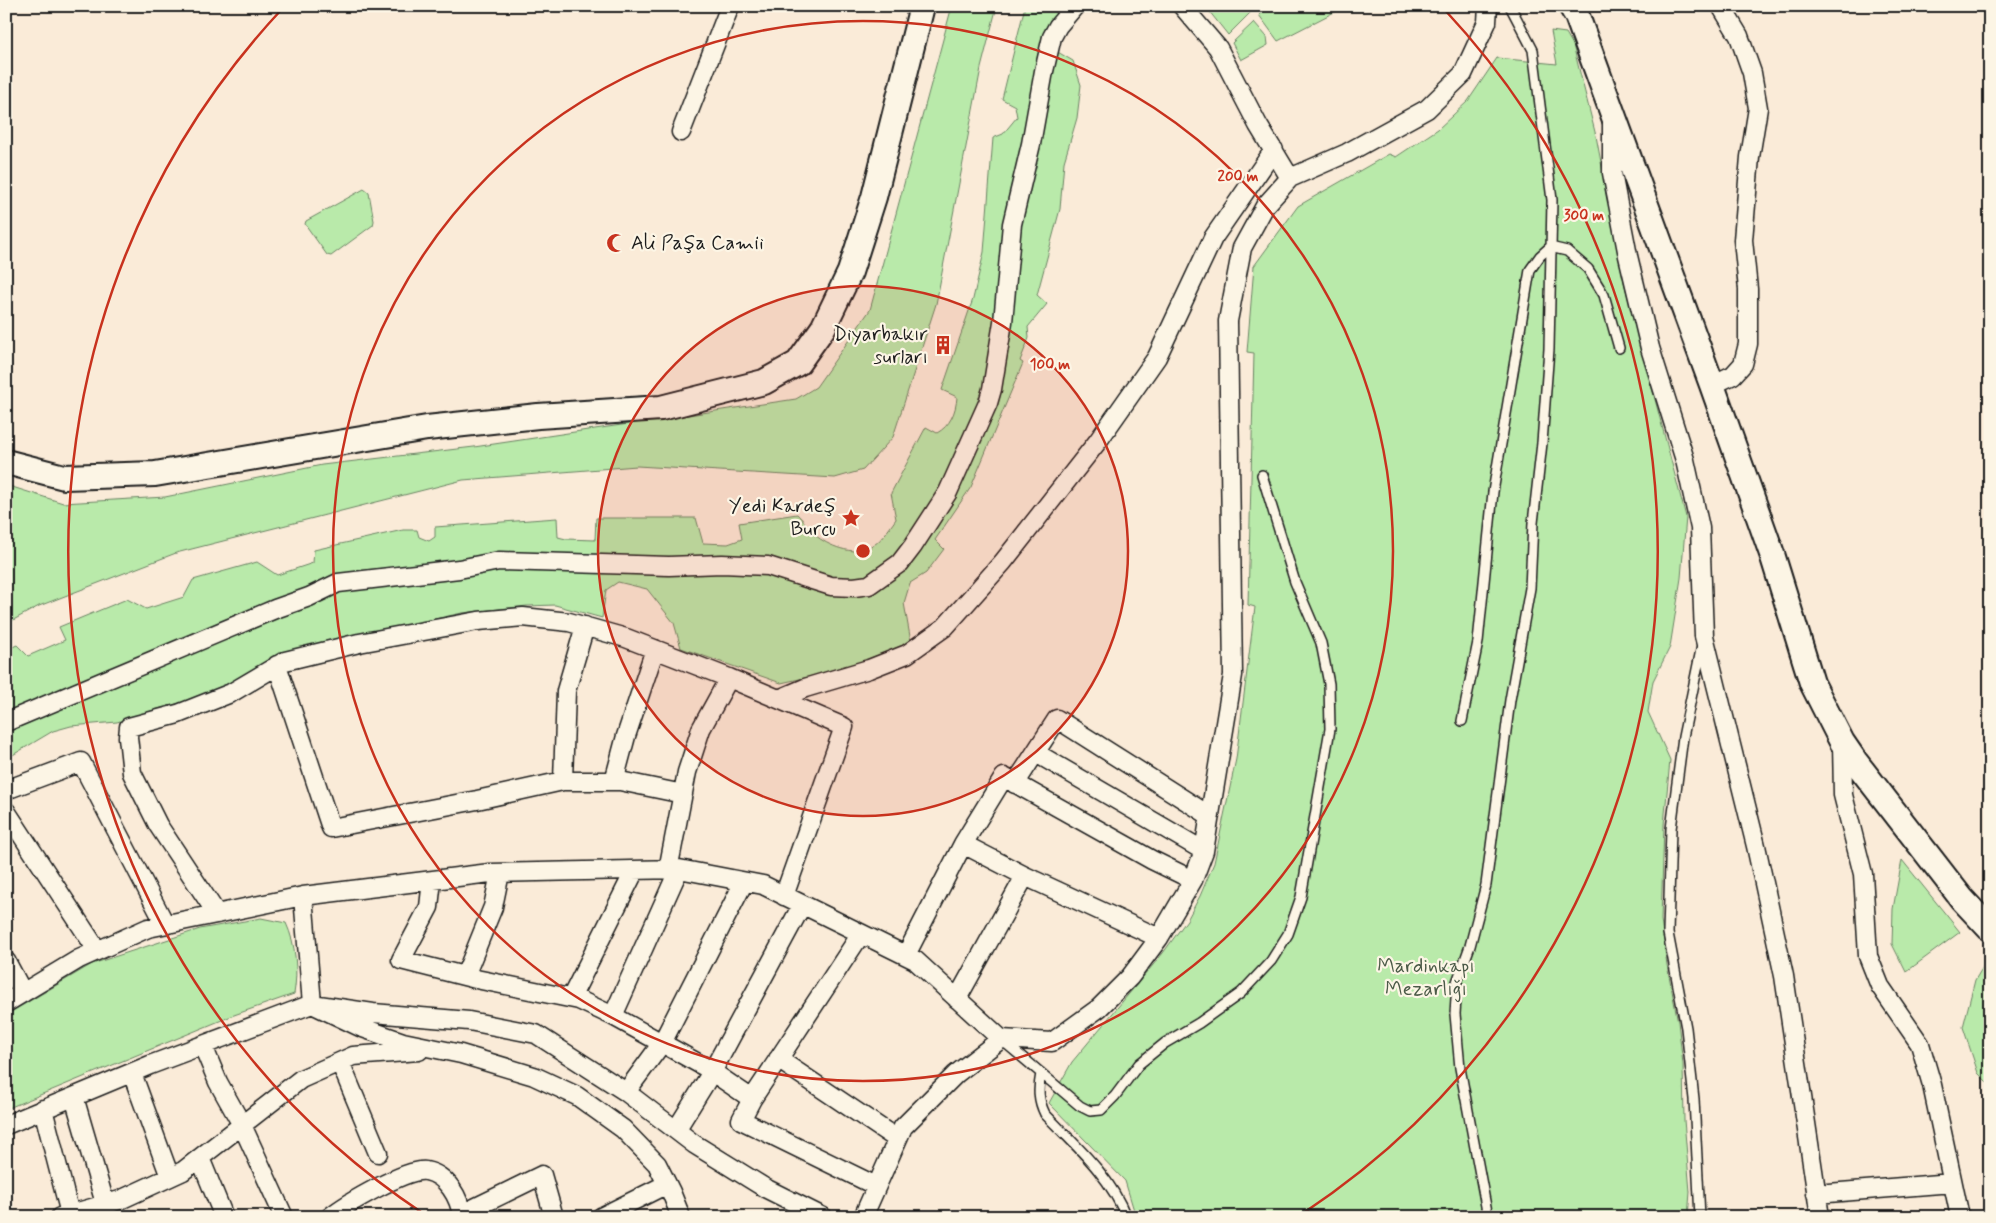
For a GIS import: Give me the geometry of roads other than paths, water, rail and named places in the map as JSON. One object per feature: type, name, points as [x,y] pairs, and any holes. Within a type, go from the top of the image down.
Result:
[{"type":"street","points":[[681,132],[730,6]]},
{"type":"street","points":[[6,462],[64,477],[154,474],[427,428],[538,416],[661,408],[764,382],[798,363],[823,328],[850,272],[874,197],[922,6]]},
{"type":"street","points":[[6,722],[275,609],[309,597],[338,583],[459,569],[499,561],[669,566],[722,564],[768,566],[831,586],[854,587],[870,585],[887,574],[900,563],[913,546],[948,492],[988,403],[1003,322],[1012,224],[1031,144],[1044,71],[1052,37],[1058,26],[1075,6]]},
{"type":"street","points":[[1182,6],[1218,48],[1258,125],[1290,178]]},
{"type":"street","points":[[6,1003],[79,959],[148,928],[303,896],[500,873],[674,869],[762,885],[914,960],[1001,1039],[1052,1042],[1099,1008],[1130,977],[1159,938],[1193,880],[1204,851],[1233,676],[1228,321],[1242,248],[1265,206],[1290,178],[1348,152],[1427,110],[1463,74],[1487,22],[1488,6]]},
{"type":"street","points":[[1571,6],[1577,16],[1612,109],[1712,385],[1772,554],[1812,682],[1842,742],[1962,899],[1990,930]]},
{"type":"street","points":[[1712,385],[1733,375],[1743,364],[1748,344],[1748,289],[1743,240],[1750,157],[1758,108],[1749,63],[1739,36],[1721,6]]},
{"type":"street","points":[[1612,109],[1612,173],[1628,256],[1650,348],[1685,460],[1700,528],[1704,636],[1756,846],[1784,976],[1820,1217]]},
{"type":"street","points":[[779,700],[806,688],[869,669],[907,654],[945,627],[1004,562],[1098,441],[1157,357],[1213,238],[1274,150]]},
{"type":"street","points":[[217,914],[158,825],[132,773],[128,737],[129,727],[178,714],[231,693],[277,665],[359,643],[478,621],[523,617],[569,622],[626,638],[729,678],[844,728],[784,896]]},
{"type":"street","points":[[564,781],[566,692],[585,626]]},
{"type":"street","points":[[614,781],[626,736],[655,649]]},
{"type":"street","points":[[277,665],[331,828],[564,781],[614,781],[683,794]]},
{"type":"street","points":[[613,1016],[674,869],[687,772],[700,730],[729,678]]},
{"type":"street","points":[[1016,784],[1057,719],[1210,816]]},
{"type":"street","points":[[1842,742],[1842,794],[1862,874],[1868,956],[1880,986],[1920,1044],[1932,1084],[1960,1217]]},
{"type":"street","points":[[1036,753],[1204,851]]},
{"type":"street","points":[[6,790],[81,762],[166,924]]},
{"type":"street","points":[[906,955],[963,844],[1004,777],[1152,860],[1193,880]]},
{"type":"street","points":[[6,810],[97,950]]},
{"type":"street","points":[[963,844],[1025,876],[1159,938]]},
{"type":"street","points":[[570,998],[635,870]]},
{"type":"street","points":[[465,976],[493,908],[500,873]]},
{"type":"street","points":[[958,999],[1025,876]]},
{"type":"street","points":[[432,880],[428,907],[401,960],[465,976],[579,1000],[662,1043],[712,1072],[752,1100]]},
{"type":"street","points":[[626,1092],[662,1043],[744,882]]},
{"type":"street","points":[[303,896],[312,1004]]},
{"type":"street","points":[[676,1130],[712,1072],[802,904]]},
{"type":"street","points":[[862,934],[778,1060],[741,1120],[876,1186]]},
{"type":"street","points":[[6,962],[23,993]]},
{"type":"street","points":[[312,1004],[360,1027],[403,1042],[461,1054],[534,1076],[577,1096],[623,1128],[657,1164],[680,1217]]},
{"type":"street","points":[[6,1124],[312,1004],[373,1013],[468,1021],[536,1034],[626,1092],[694,1144],[765,1188],[823,1217]]},
{"type":"street","points":[[863,1217],[902,1127],[956,1074],[1001,1039]]},
{"type":"street","points":[[202,1046],[218,1082],[242,1125],[284,1217]]},
{"type":"street","points":[[43,1109],[65,1215],[106,1211],[120,1200],[183,1171],[301,1079],[353,1056],[436,1049]]},
{"type":"street","points":[[778,1060],[897,1139]]},
{"type":"street","points":[[340,1062],[378,1153]]},
{"type":"street","points":[[132,1073],[170,1177]]},
{"type":"street","points":[[74,1097],[106,1211]]},
{"type":"street","points":[[200,1158],[224,1217]]},
{"type":"street","points":[[330,1217],[348,1203],[397,1179],[426,1171],[443,1179],[455,1192],[462,1216],[542,1175],[554,1217]]},
{"type":"street","points":[[1816,1194],[1952,1183]]},
{"type":"street","points":[[601,1217],[667,1184]]},
{"type":"lane","points":[[1488,1217],[1460,1068],[1455,1014],[1457,982],[1470,946],[1486,885],[1510,700],[1530,588],[1532,523],[1542,443],[1549,349],[1552,200],[1533,50],[1510,6]]},
{"type":"lane","points":[[1550,247],[1567,250],[1588,269],[1604,296],[1619,348]]},
{"type":"lane","points":[[1462,721],[1478,642],[1493,492],[1530,270],[1540,256],[1550,247]]},
{"type":"lane","points":[[1001,1039],[1080,1106],[1090,1111],[1101,1110],[1115,1096],[1139,1064],[1165,1043],[1199,1023],[1241,993],[1271,961],[1288,934],[1301,897],[1330,729],[1329,684],[1321,643],[1295,582],[1262,475]]},
{"type":"lane","points":[[1700,1217],[1694,1099],[1686,1028],[1668,933],[1672,820],[1683,737],[1704,636]]},
{"type":"lane","points":[[1041,1074],[1038,1096],[1045,1114],[1096,1167],[1109,1184],[1126,1217]]},
{"type":"place","name":"Ali Paşa Camii","points":[[616,243]]},
{"type":"place","name":"Diyarbakır surları","points":[[943,345]]},
{"type":"place","name":"Yedi Kardeş Burcu","points":[[851,518]]},
{"type":"park label","name":"Mardinkapı Mezarlığı","points":[[1426,978]]}]
